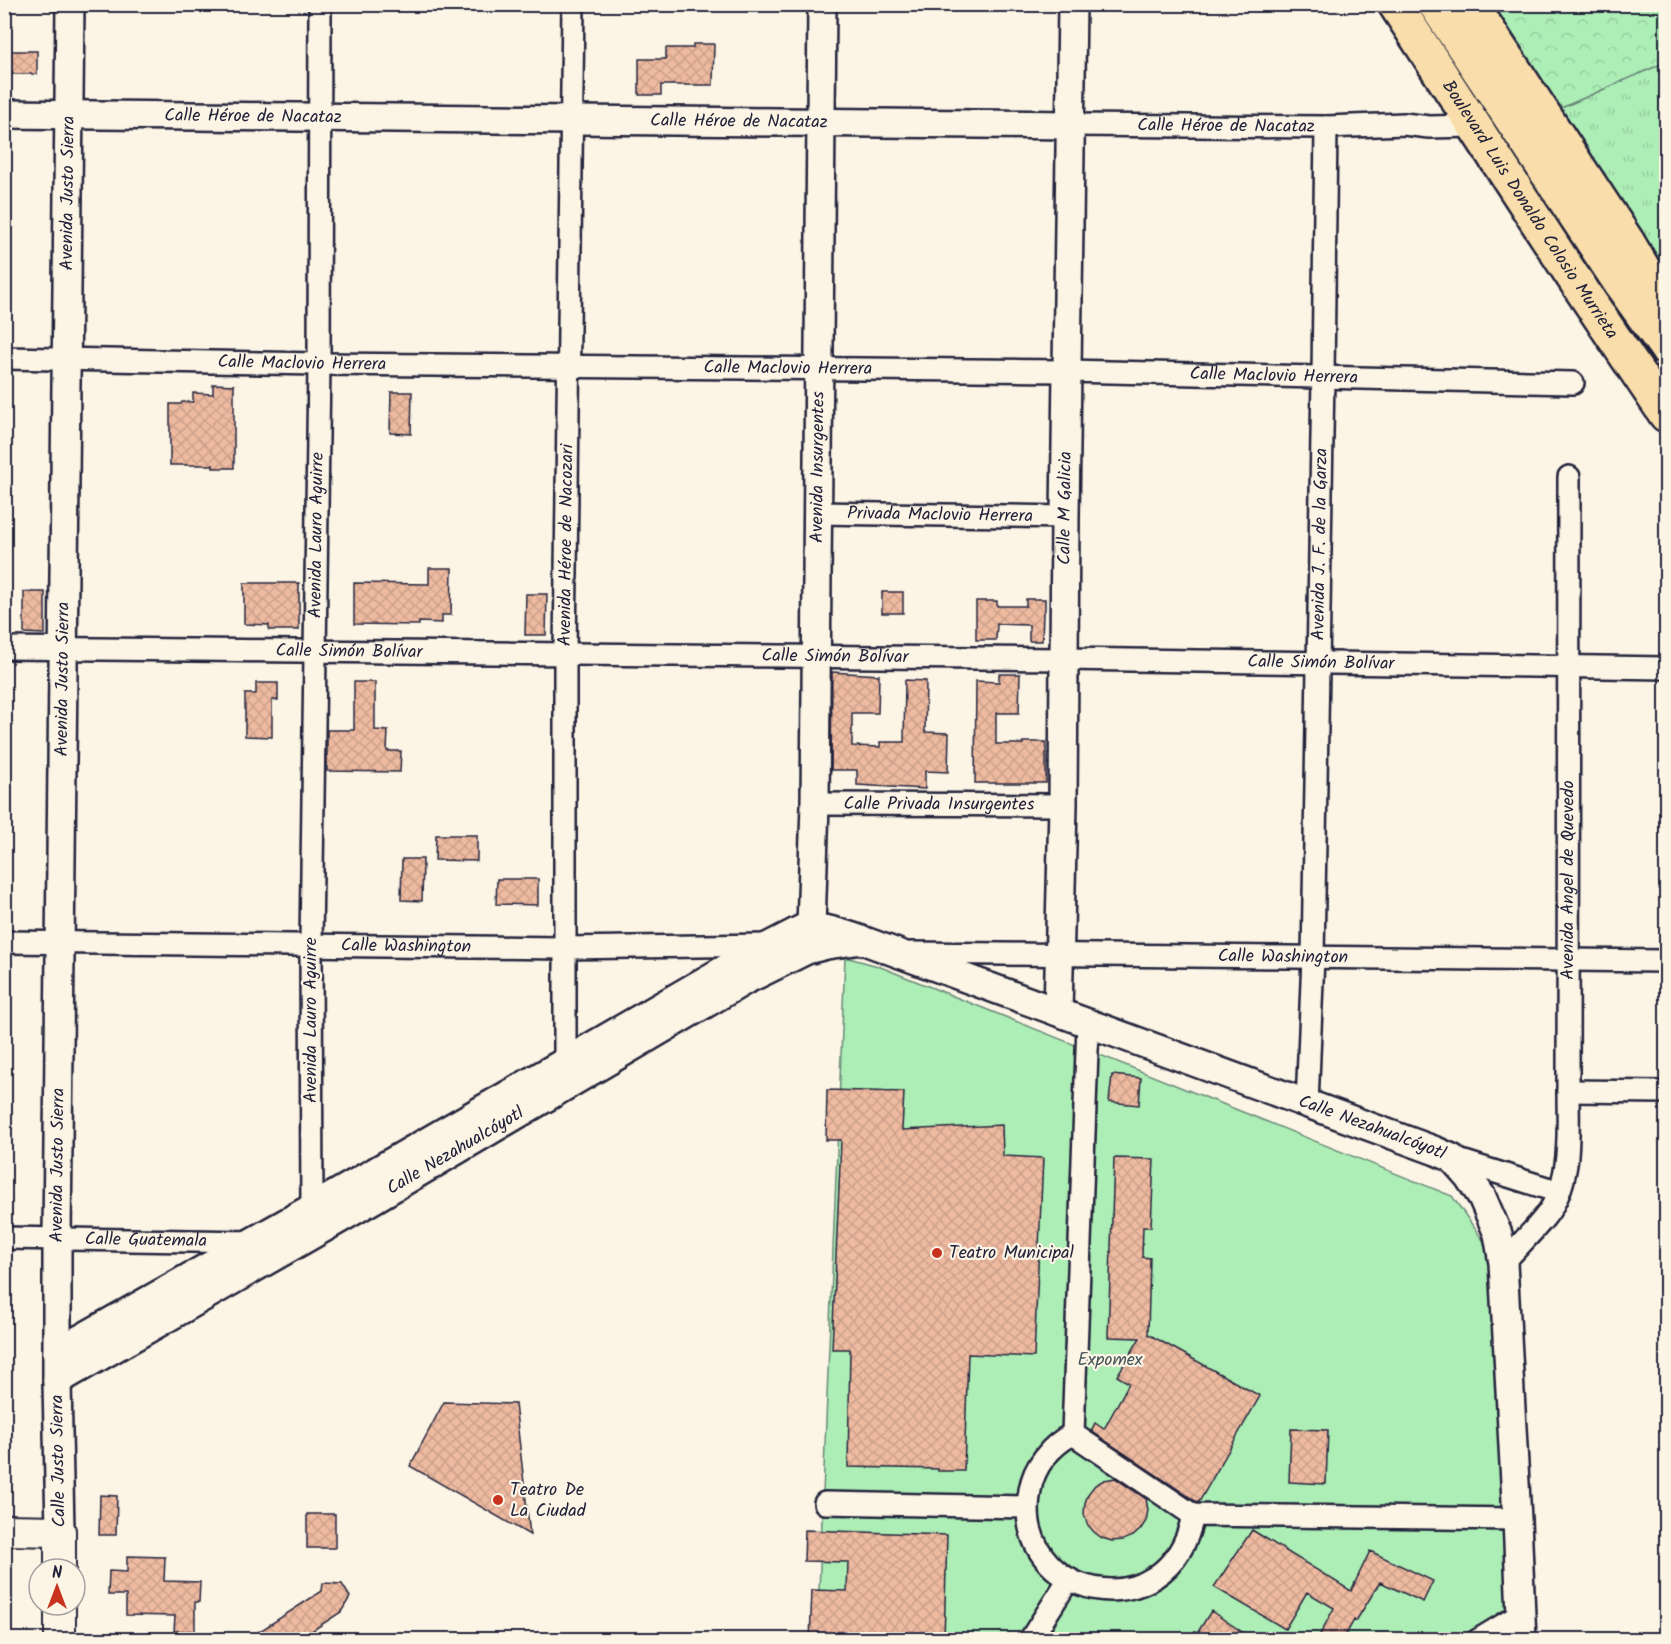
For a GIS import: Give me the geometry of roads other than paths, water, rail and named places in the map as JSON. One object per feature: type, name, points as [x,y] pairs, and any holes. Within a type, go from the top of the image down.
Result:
[{"type":"highway","name":"Boulevard Luis Donaldo Colosio Murrieta","points":[[1395,4],[1666,415]]},
{"type":"highway","points":[[1416,4],[1615,291],[1666,348]]},
{"type":"highway","points":[[1435,4],[1615,291],[1666,399]]},
{"type":"highway","points":[[1471,4],[1627,241],[1666,307]]},
{"type":"main road","points":[[4,1530],[60,1531]]},
{"type":"main road","name":"Calle Justo Sierra","points":[[60,1531],[60,1557]]},
{"type":"main road","points":[[60,1617],[60,1640]]},
{"type":"street","name":"Avenida Justo Sierra","points":[[57,1352],[59,942],[70,4]]},
{"type":"street","name":"Avenida Lauro Aguirre","points":[[306,1229],[319,364],[320,4]]},
{"type":"street","name":"Avenida Héroe de Nacozari","points":[[565,1075],[566,653],[573,4]]},
{"type":"street","name":"Avenida Insurgentes","points":[[811,927],[820,367],[822,4]]},
{"type":"street","name":"Calle M Galicia","points":[[1058,1012],[1063,805],[1072,4]]},
{"type":"street","name":"Calle Héroe de Nacataz","points":[[4,114],[821,123],[1474,126]]},
{"type":"street","name":"Avenida J. F. de la Garza","points":[[1307,1105],[1313,957],[1326,127]]},
{"type":"street","name":"Calle Maclovio Herrera","points":[[4,358],[319,364],[1067,370],[1573,383]]},
{"type":"street","name":"Avenida Ángel de Quevedo","points":[[1503,1263],[1546,1216],[1559,1192],[1566,1170],[1569,477]]},
{"type":"street","name":"Privada Maclovio Herrera","points":[[817,513],[1065,516]]},
{"type":"street","name":"Calle Simón Bolívar","points":[[4,648],[1666,668]]},
{"type":"street","name":"Calle Privada Insurgentes","points":[[814,804],[1063,805]]},
{"type":"street","name":"Calle Nezahualcóyotl","points":[[811,927],[862,940],[1452,1158],[1482,1197],[1498,1234],[1503,1263],[1522,1627]]},
{"type":"street","points":[[776,954],[811,927]]},
{"type":"street","name":"Calle Nezahualcóyotl","points":[[57,1381],[565,1075],[744,981],[776,954],[862,940]]},
{"type":"street","name":"Calle Washington","points":[[4,942],[564,948],[776,954]]},
{"type":"street","name":"Calle Washington","points":[[898,953],[1666,961]]},
{"type":"street","points":[[1073,1434],[1088,1024]]},
{"type":"street","points":[[1568,1091],[1666,1092]]},
{"type":"street","points":[[1452,1158],[1559,1192]]},
{"type":"street","name":"Calle Nezahualcóyotl","points":[[57,1352],[252,1242],[306,1229]]},
{"type":"street","name":"Calle Guatemala","points":[[4,1238],[252,1242],[306,1229]]},
{"type":"street","name":"Calle Justo Sierra","points":[[57,1352],[60,1531]]},
{"type":"street","points":[[1073,1434],[1054,1446],[1044,1458],[1031,1485],[1028,1508],[1031,1530],[1036,1544],[1054,1569],[1069,1579],[1095,1589],[1126,1589],[1140,1584],[1154,1578],[1181,1551],[1190,1530],[1193,1515]]},
{"type":"street","points":[[1073,1434],[1193,1515],[1517,1519]]},
{"type":"street","points":[[825,1503],[1028,1508]]},
{"type":"street","points":[[1030,1640],[1069,1579]]},
{"type":"street","points":[[1478,1640],[1522,1627]]},
{"type":"place","name":"Teatro Municipal","points":[[937,1253]]},
{"type":"place","name":"Teatro De La Ciudad","points":[[498,1500]]},
{"type":"park label","name":"Expomex","points":[[1110,1360]]}]
